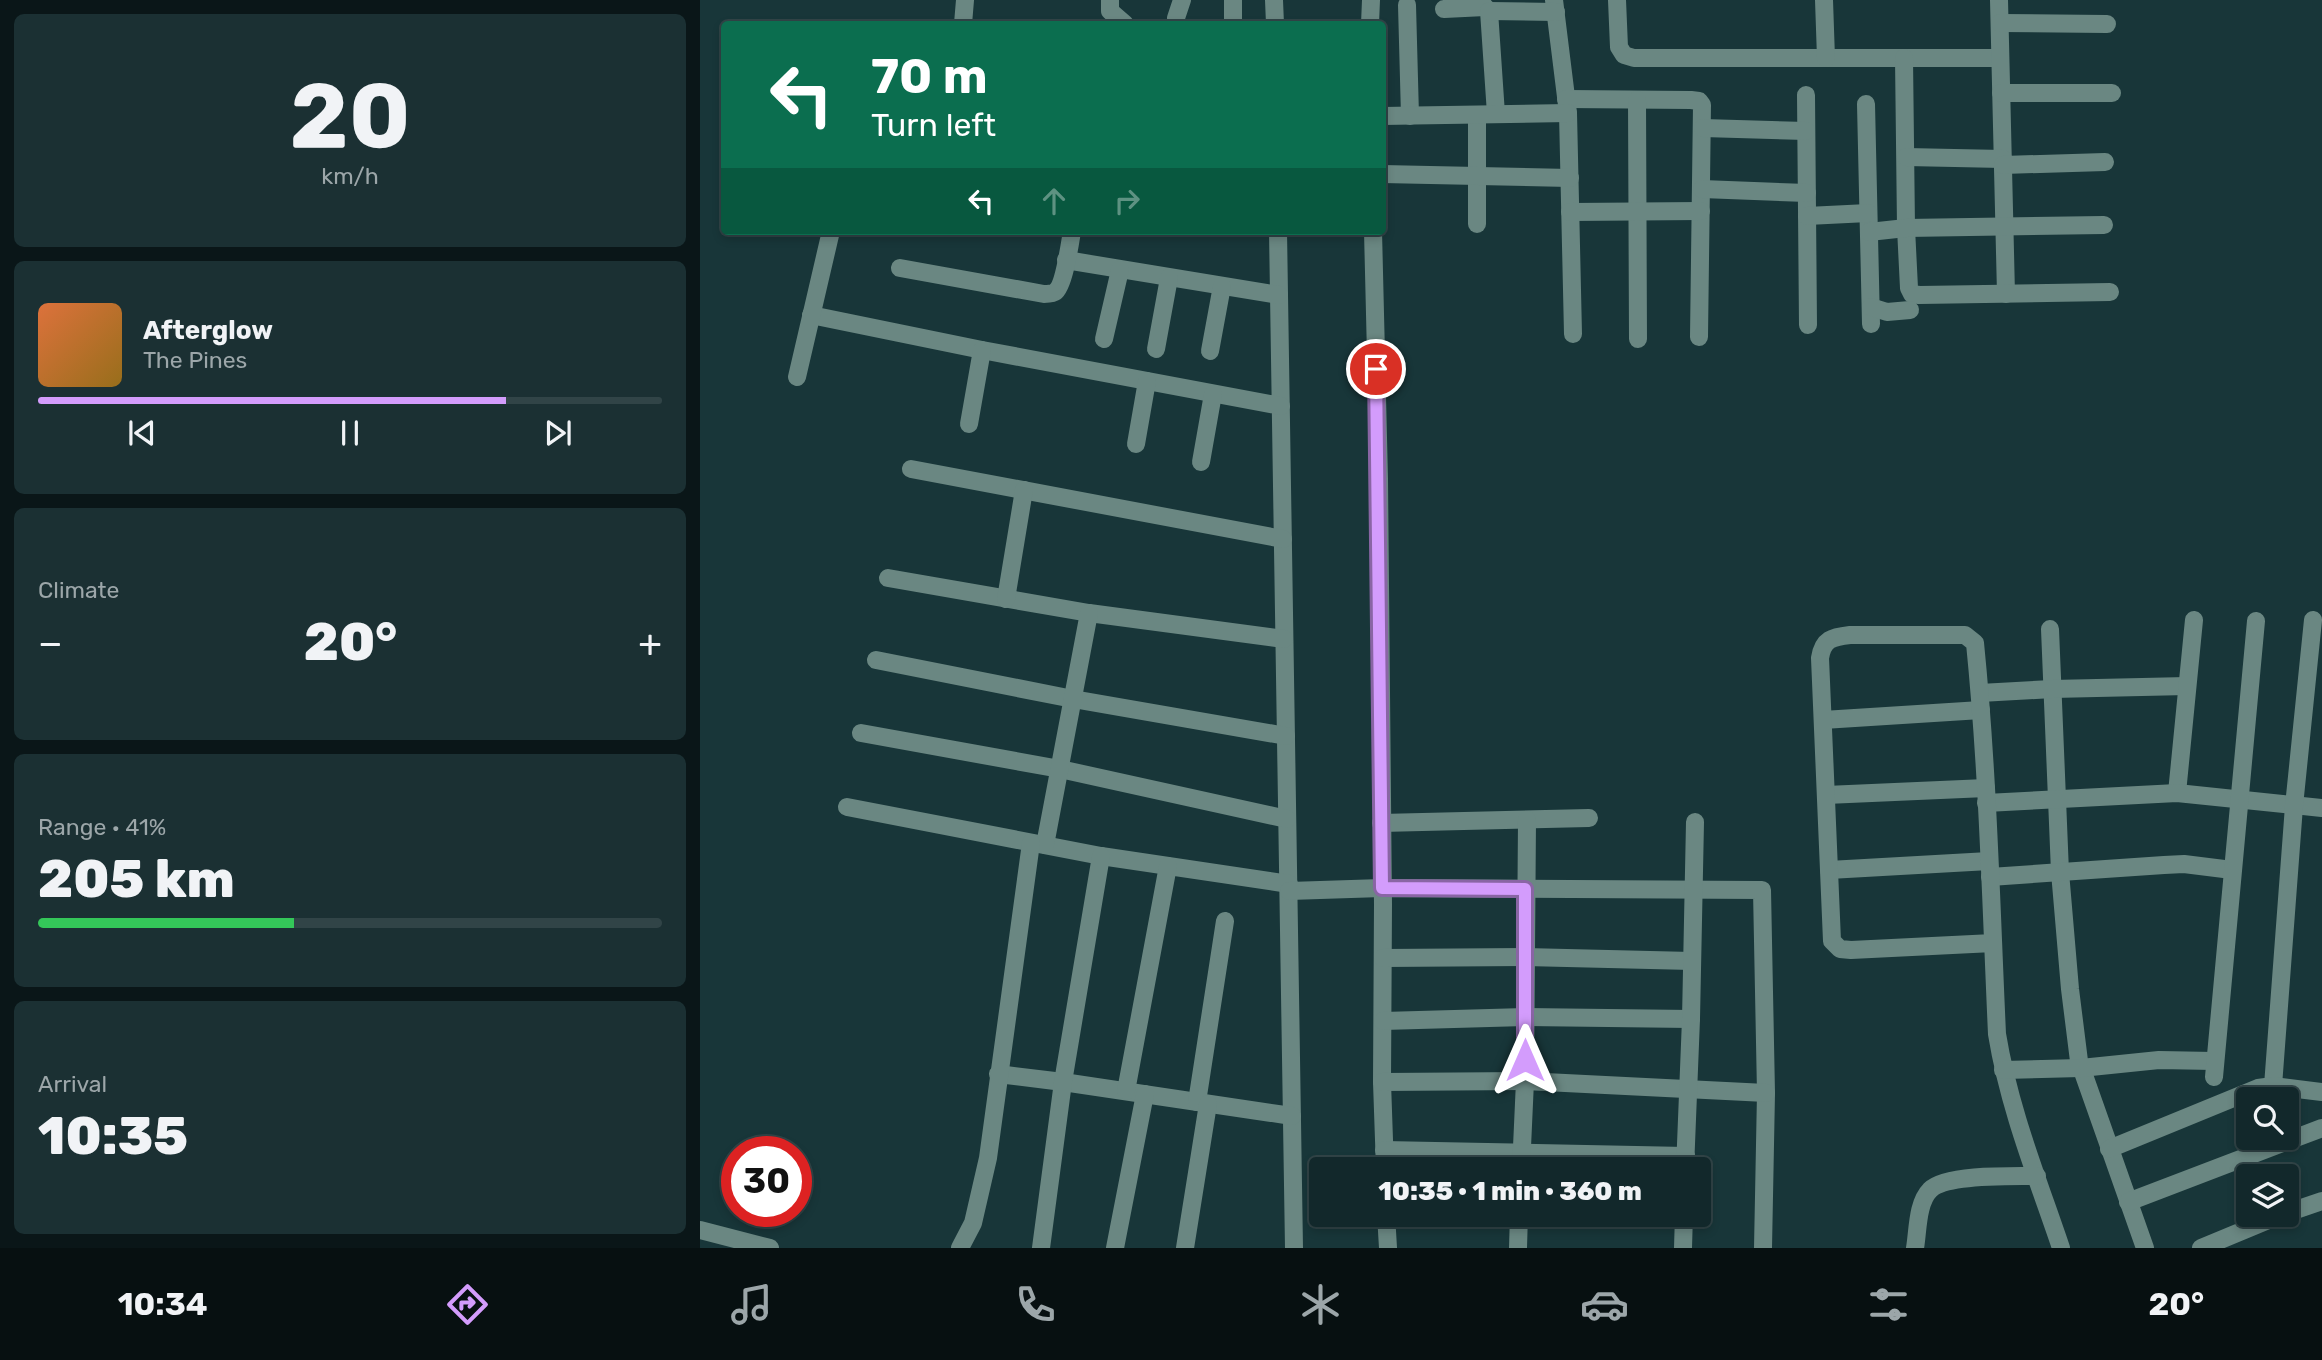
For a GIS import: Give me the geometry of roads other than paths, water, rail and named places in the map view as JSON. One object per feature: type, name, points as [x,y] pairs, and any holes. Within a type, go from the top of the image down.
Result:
[{"type":"street","points":[[963,21],[965,0]]},
{"type":"street","points":[[1110,0],[1110,11],[1122,21]]},
{"type":"street","points":[[1176,18],[1182,0]]},
{"type":"street","points":[[1233,0],[1233,21]]},
{"type":"street","points":[[1274,0],[1275,21]]},
{"type":"street","points":[[1370,21],[1371,0]]},
{"type":"street","points":[[1616,0],[1619,47],[1624,55],[1634,58],[2000,58]]},
{"type":"street","points":[[1824,0],[1826,58]]},
{"type":"street","points":[[1999,0],[2006,294]]},
{"type":"street","points":[[1444,9],[1466,4],[1485,7],[1489,11],[1496,114]]},
{"type":"street","points":[[1407,5],[1410,116]]},
{"type":"street","points":[[1489,11],[1555,6],[1567,106],[1573,334]]},
{"type":"street","points":[[2000,23],[2107,24]]},
{"type":"street","points":[[1904,58],[1906,228],[1909,288],[1912,294],[2110,292]]},
{"type":"street","points":[[2001,93],[2112,93]]},
{"type":"street","points":[[1806,95],[1808,325]]},
{"type":"street","points":[[1386,116],[1496,114],[1637,100],[1699,101],[1702,105],[1703,128],[1699,337]]},
{"type":"street","points":[[1637,100],[1638,338]]},
{"type":"street","points":[[1866,104],[1871,315],[1910,310]]},
{"type":"street","points":[[1477,115],[1477,224]]},
{"type":"street","points":[[1703,128],[1807,131]]},
{"type":"street","points":[[1906,157],[2003,162],[2105,162]]},
{"type":"street","points":[[1386,174],[1570,178]]},
{"type":"street","points":[[1702,189],[1807,193]]},
{"type":"street","points":[[1570,212],[1701,211]]},
{"type":"street","points":[[1807,216],[1868,213]]},
{"type":"street","points":[[1869,232],[1906,228],[2104,225]]},
{"type":"street","points":[[797,377],[830,235]]},
{"type":"street","points":[[900,268],[1044,295],[1054,293],[1058,289],[1071,235]]},
{"type":"street","points":[[1278,235],[1294,1248]]},
{"type":"street","points":[[1373,235],[1379,479],[1384,1157]]},
{"type":"street","points":[[1066,260],[1279,295]]},
{"type":"street","points":[[1104,339],[1120,270]]},
{"type":"street","points":[[1156,349],[1169,278]]},
{"type":"street","points":[[1210,351],[1222,286]]},
{"type":"street","points":[[811,314],[982,350],[1281,407]]},
{"type":"street","points":[[969,424],[982,350]]},
{"type":"street","points":[[1136,444],[1147,381]]},
{"type":"street","points":[[1201,462],[1213,394]]},
{"type":"street","points":[[911,469],[1283,539]]},
{"type":"street","points":[[1006,599],[1024,490]]},
{"type":"street","points":[[888,578],[1089,613],[1284,639]]},
{"type":"street","points":[[960,1248],[973,1223],[988,1158],[998,1074],[1038,844],[1060,769],[1089,613]]},
{"type":"street","points":[[2177,793],[2194,620]]},
{"type":"street","points":[[2273,1086],[2294,806],[2313,620]]},
{"type":"street","points":[[2003,1070],[2081,1068],[2127,1062],[2214,1069],[2256,621]]},
{"type":"street","points":[[2050,629],[2060,872],[2070,989],[2081,1068],[2145,1248]]},
{"type":"street","points":[[1993,943],[1840,949],[1832,941],[1820,659],[1827,640],[1835,636],[1965,635],[1975,643],[1981,701],[1986,795],[1989,869],[1993,943],[1997,1034],[2015,1119],[2061,1248]]},
{"type":"street","points":[[876,660],[1073,699],[1286,736]]},
{"type":"street","points":[[1823,720],[1981,701],[2052,689],[2187,686]]},
{"type":"street","points":[[861,733],[1060,769],[1287,819]]},
{"type":"street","points":[[1826,795],[1986,795],[2056,800],[2177,793],[2322,808]]},
{"type":"street","points":[[847,807],[1101,856],[1289,888],[1762,890],[1766,1093],[1763,1248]]},
{"type":"street","points":[[1381,823],[1589,818]]},
{"type":"street","points":[[1521,1157],[1525,1081],[1527,820]]},
{"type":"street","points":[[1686,1157],[1695,822]]},
{"type":"street","points":[[1041,1248],[1063,1082],[1101,856]]},
{"type":"street","points":[[1829,870],[1989,869],[2060,872],[2184,864],[2232,870]]},
{"type":"street","points":[[1126,1091],[1168,866]]},
{"type":"street","points":[[1185,1248],[1225,921]]},
{"type":"street","points":[[1383,958],[1525,957],[1692,961]]},
{"type":"street","points":[[1383,1021],[1525,1017],[1691,1019]]},
{"type":"street","points":[[998,1074],[1292,1116]]},
{"type":"street","points":[[1382,1082],[1525,1081],[1766,1093]]},
{"type":"street","points":[[2109,1149],[2258,1088],[2273,1086],[2322,1092]]},
{"type":"street","points":[[1115,1248],[1145,1094]]},
{"type":"street","points":[[2129,1202],[2322,1128]]},
{"type":"street","points":[[1384,1150],[1464,1157]]},
{"type":"street","points":[[1915,1248],[1921,1208],[1928,1192],[1936,1186],[1972,1178],[2036,1176]]},
{"type":"street","points":[[2299,1209],[2322,1201]]},
{"type":"street","points":[[1387,1227],[1388,1248]]},
{"type":"street","points":[[1518,1248],[1519,1227]]},
{"type":"street","points":[[1683,1248],[1684,1227]]},
{"type":"street","points":[[2201,1248],[2253,1227]]},
{"type":"street","points":[[707,1237],[770,1248]]}]
